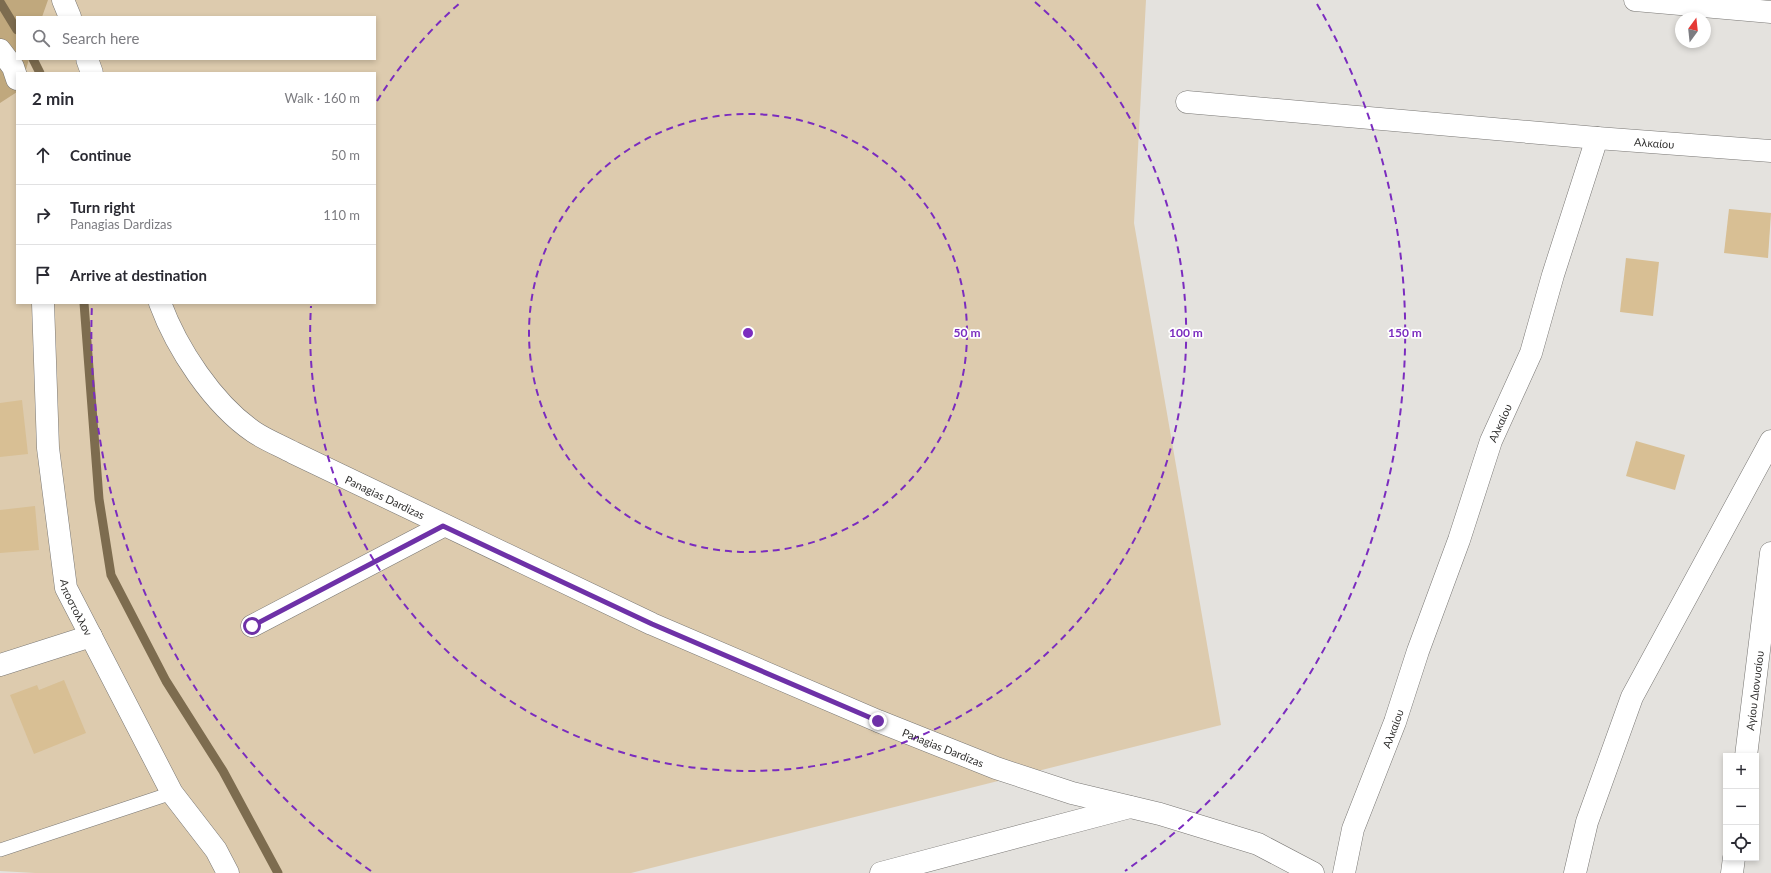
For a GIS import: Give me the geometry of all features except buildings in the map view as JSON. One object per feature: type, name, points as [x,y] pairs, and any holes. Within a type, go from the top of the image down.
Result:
[{"type":"street","points":[[63,0],[70,16]]},
{"type":"street","points":[[1635,0],[1771,12]]},
{"type":"street","points":[[0,50],[13,67],[16,75]]},
{"type":"street","points":[[87,60],[92,72]]},
{"type":"street","points":[[1187,102],[1597,138]]},
{"type":"street","name":"Αλκαίου","points":[[1344,873],[1353,829],[1395,722],[1418,651],[1459,540],[1491,441],[1531,353],[1552,275],[1597,138],[1771,151]]},
{"type":"street","name":"Αποστολλον","points":[[43,304],[48,448],[66,588],[172,793],[216,850],[228,873]]},
{"type":"street","name":"Panagias Dardizas","points":[[160,304],[190,364],[217,401],[254,432],[294,454],[652,624],[886,724],[996,768],[1072,793],[1160,814],[1258,844],[1313,873]]},
{"type":"street","points":[[1575,873],[1587,822],[1632,697],[1771,441]]},
{"type":"street","points":[[252,626],[443,526]]},
{"type":"street","name":"Αγίου Διονυσίου","points":[[1746,753],[1771,553]]},
{"type":"street","points":[[0,665],[91,636]]},
{"type":"street","points":[[881,873],[1130,807]]},
{"type":"street","points":[[1732,873],[1734,861]]},
{"type":"lane","points":[[0,850],[172,793]]},
{"type":"shaded area","points":[[0,0],[1146,0],[1134,223],[1221,725],[631,873],[35,873],[0,871]]},
{"type":"shaded area","points":[[0,0],[48,0],[42,16],[16,16],[16,60],[29,60],[25,72],[16,72],[16,93],[0,103]]},
{"type":"waterway","points":[[0,2],[16,28]]},
{"type":"waterway","points":[[34,60],[40,72]]},
{"type":"waterway","points":[[84,304],[99,499],[111,575],[166,681],[223,771],[278,873]]},
{"type":"route","points":[[252,626],[443,526],[652,624],[878,721]]}]
